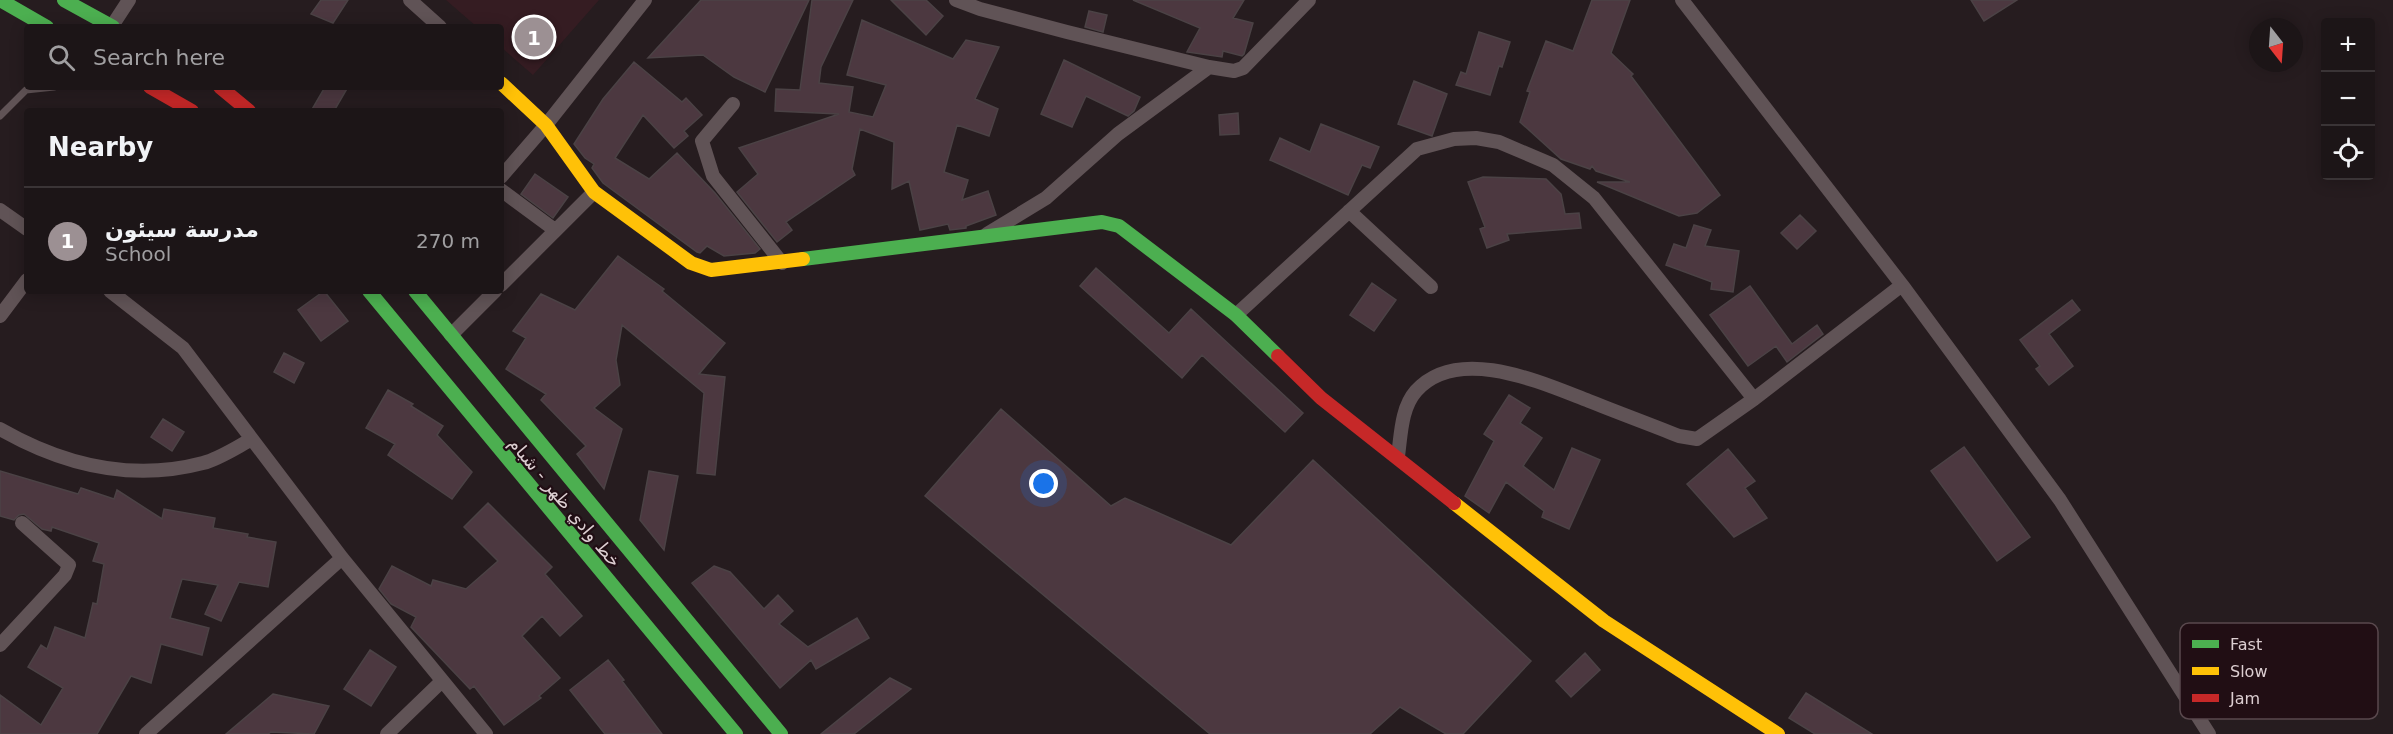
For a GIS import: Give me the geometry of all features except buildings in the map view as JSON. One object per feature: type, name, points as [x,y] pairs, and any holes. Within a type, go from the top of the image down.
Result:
[{"type":"street","points":[[0,0],[42,24]]},
{"type":"street","points":[[64,0],[107,24]]},
{"type":"street","points":[[114,24],[129,0]]},
{"type":"street","points":[[410,0],[437,24]]},
{"type":"street","points":[[504,174],[546,125],[645,0]]},
{"type":"street","points":[[956,0],[1067,33],[1234,71],[1243,68],[1309,0]]},
{"type":"street","points":[[1682,0],[1902,285],[2060,500],[2180,688]]},
{"type":"street","points":[[979,239],[1046,198],[1118,134],[1209,67]]},
{"type":"street","points":[[504,86],[546,125],[594,192],[691,263],[702,268],[720,271],[979,239],[1091,222],[1111,223],[1128,231],[1236,315],[1321,398],[1398,456],[1604,621],[1778,734]]},
{"type":"street","points":[[155,90],[187,108]]},
{"type":"street","points":[[224,90],[245,108]]},
{"type":"street","points":[[733,104],[702,141],[713,176],[782,263]]},
{"type":"street","points":[[1236,315],[1417,149],[1454,139],[1476,138],[1499,142],[1553,165],[1594,198],[1754,399]]},
{"type":"street","points":[[504,192],[555,230]]},
{"type":"street","points":[[504,282],[594,192]]},
{"type":"street","points":[[0,210],[24,227]]},
{"type":"street","points":[[1349,211],[1431,287]]},
{"type":"street","points":[[0,316],[24,284]]},
{"type":"street","points":[[1398,456],[1403,419],[1408,403],[1417,390],[1435,377],[1454,371],[1480,369],[1503,372],[1532,380],[1689,439],[1697,439],[1754,399],[1902,285]]},
{"type":"street","points":[[114,294],[183,348],[342,558],[486,734]]},
{"type":"street","name":"خط وادي ظهر - شبام","points":[[371,294],[736,734]]},
{"type":"street","name":"خط وادي ظهر - شبام","points":[[417,294],[780,734]]},
{"type":"street","points":[[451,335],[492,294]]},
{"type":"street","points":[[0,429],[20,440],[91,467],[147,473],[204,463],[252,439]]},
{"type":"street","points":[[1,642],[65,575],[69,565],[22,523]]},
{"type":"street","points":[[146,734],[342,558]]},
{"type":"street","points":[[387,734],[442,681]]},
{"type":"street","points":[[2199,719],[2209,734]]},
{"type":"lane","points":[[0,116],[26,90]]},
{"type":"shaded area","points":[[446,0],[599,0],[533,75],[504,50],[504,24],[474,24]]},
{"type":"traffic: fast","points":[[0,0],[42,24]]},
{"type":"traffic: fast","points":[[64,0],[108,24]]},
{"type":"traffic: fast","points":[[803,259],[1102,222],[1119,226],[1236,315],[1278,356]]},
{"type":"traffic: fast","points":[[371,294],[736,734]]},
{"type":"traffic: fast","points":[[417,294],[781,734]]},
{"type":"traffic: slow","points":[[504,86],[546,125],[594,192],[691,263],[711,270],[803,259]]},
{"type":"traffic: slow","points":[[1454,503],[1604,621],[1778,734]]},
{"type":"traffic: jam","points":[[155,90],[187,108]]},
{"type":"traffic: jam","points":[[224,90],[245,108]]},
{"type":"traffic: jam","points":[[1278,356],[1321,398],[1454,503]]},
{"type":"place","name":"مدرسة سيئون","points":[[534,37]]}]
